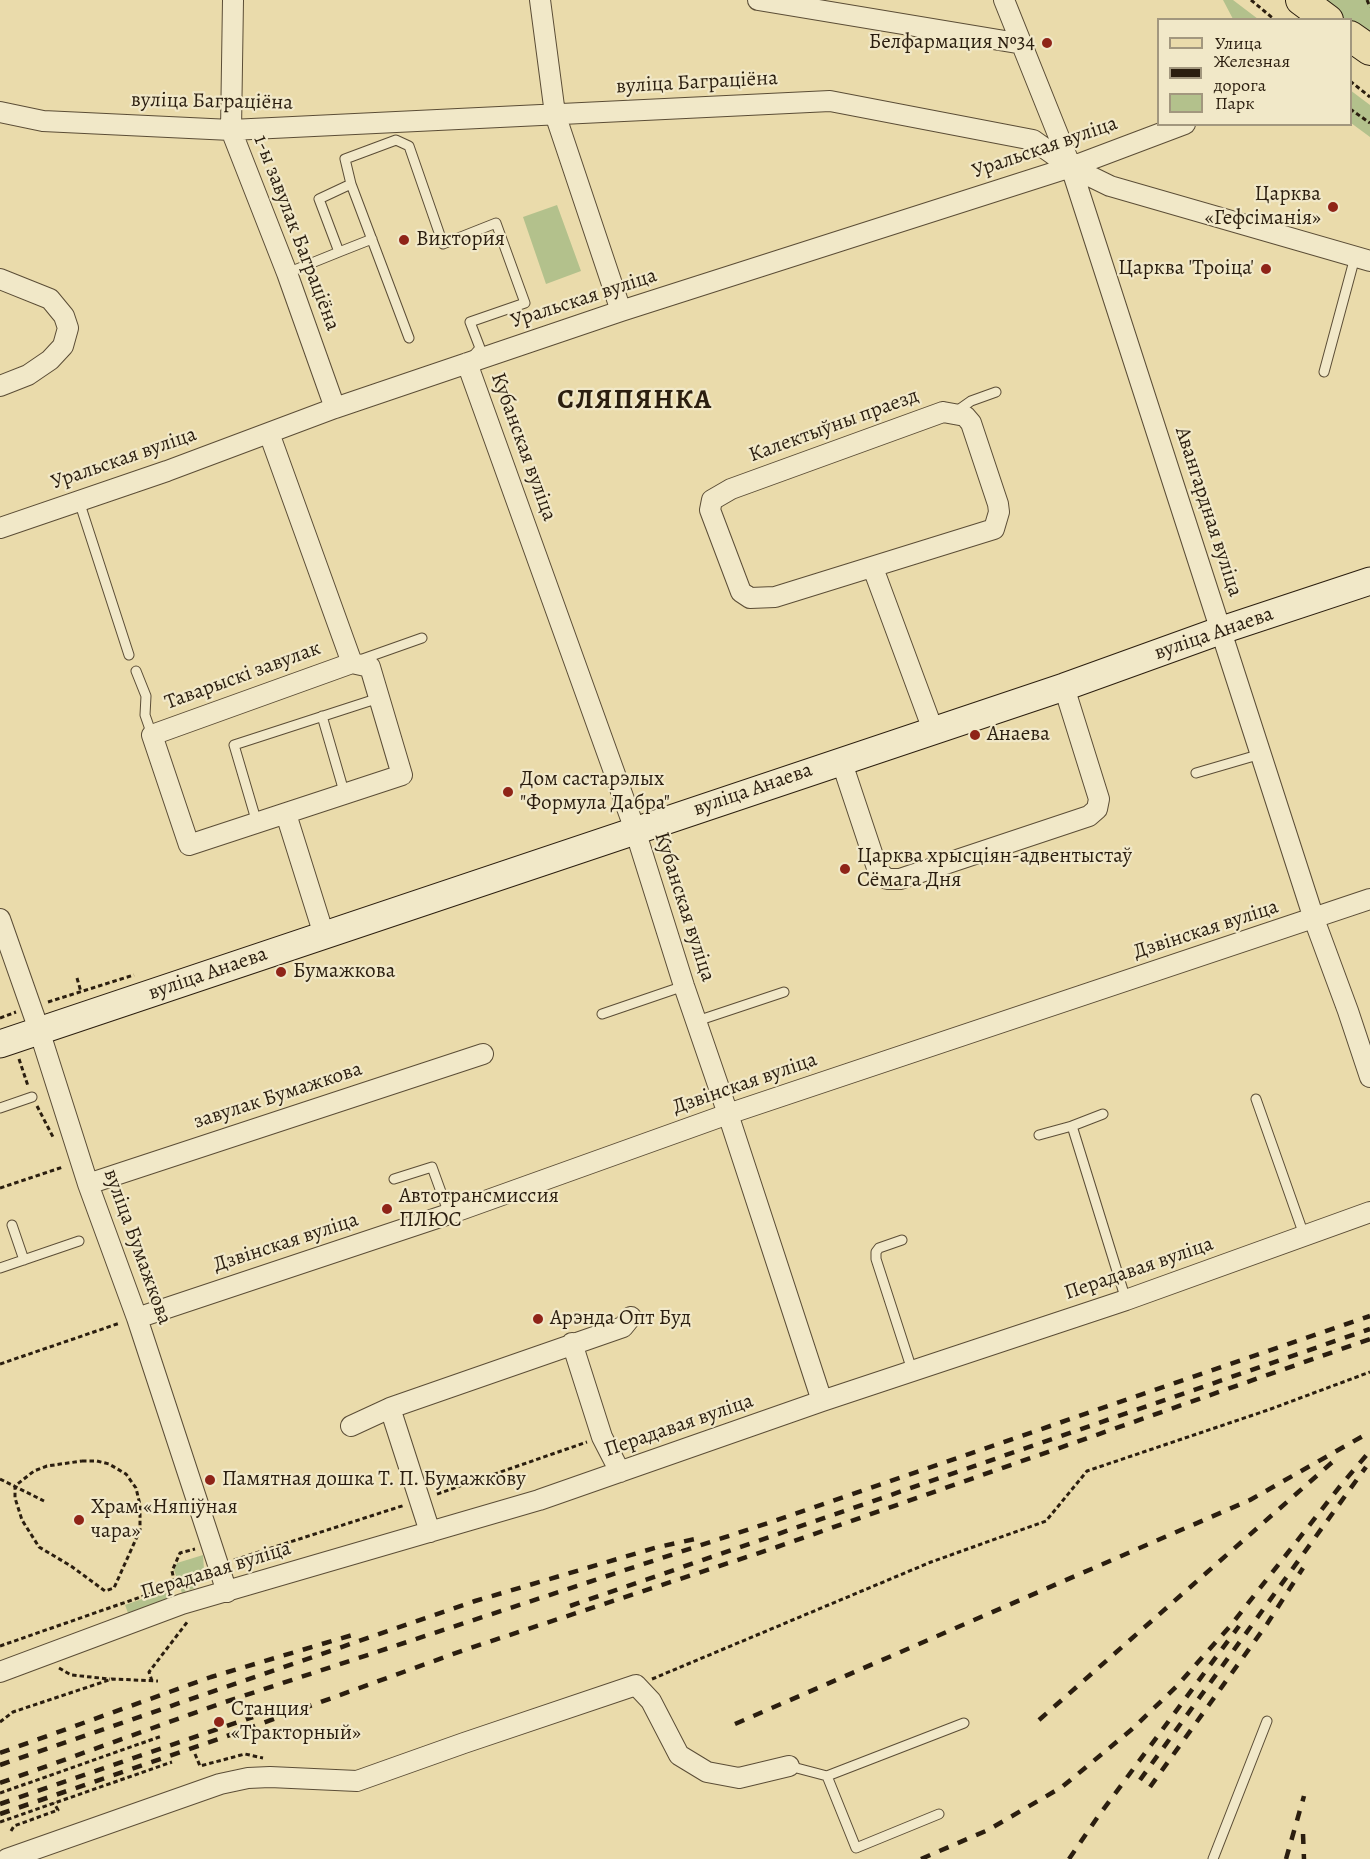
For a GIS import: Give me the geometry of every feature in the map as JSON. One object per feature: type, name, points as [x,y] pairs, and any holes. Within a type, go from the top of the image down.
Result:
[{"type":"main road","points":[[1301,0],[1325,18]]},
{"type":"main road","points":[[1352,37],[1370,50]]},
{"type":"street","name":"1-ы завулак Баграціёна","points":[[233,0],[231,130],[287,273],[335,408]]},
{"type":"street","points":[[540,0],[555,114],[621,311]]},
{"type":"street","points":[[758,0],[1023,44]]},
{"type":"street","name":"Авангардная вуліца","points":[[1004,0],[1071,167],[1314,919],[1370,1077]]},
{"type":"street","name":"вуліца Баграціёна","points":[[0,112],[43,121],[231,130],[830,102],[1033,140],[1071,167],[1110,186],[1362,259]]},
{"type":"street","name":"Уральская вуліца","points":[[0,528],[467,363],[621,311],[1071,167],[1180,126]]},
{"type":"street","points":[[0,279],[50,299],[64,316],[68,328],[63,346],[50,360],[28,375],[0,386]]},
{"type":"street","name":"Кубанская вуліца","points":[[467,363],[635,830],[684,986],[729,1114],[822,1401]]},
{"type":"street","name":"Калектыўны праезд","points":[[943,412],[954,413],[965,416],[971,423],[998,504],[998,520],[994,529],[775,597],[758,600],[741,592],[710,510],[712,500],[731,489],[943,412]]},
{"type":"street","name":"Таварыскі завулак","points":[[269,433],[352,663]]},
{"type":"street","points":[[873,568],[933,730]]},
{"type":"street","name":"вуліца Анаева","points":[[10,1052],[39,1030],[1064,687],[1222,630],[1370,581]]},
{"type":"street","name":"Таварыскі завулак","points":[[352,663],[370,667],[402,775],[189,845],[152,735],[352,663]]},
{"type":"street","points":[[841,760],[878,872],[887,879],[900,879],[1089,816],[1097,809],[1099,799],[1064,687]]},
{"type":"street","points":[[286,814],[324,935]]},
{"type":"street","name":"Дзвінская вуліца","points":[[128,1321],[449,1214],[729,1114],[1370,899]]},
{"type":"street","name":"вуліца Бумажкова","points":[[0,919],[39,1030],[88,1184],[128,1321],[227,1592]]},
{"type":"street","name":"завулак Бумажкова","points":[[88,1184],[483,1054]]},
{"type":"street","name":"Перадавая вуліца","points":[[0,1672],[182,1604],[539,1500],[912,1370],[1126,1300],[1370,1212]]},
{"type":"street","points":[[351,1426],[390,1408],[623,1327],[631,1317]]},
{"type":"street","points":[[572,1343],[602,1437],[620,1472]]},
{"type":"street","points":[[390,1408],[430,1532]]},
{"type":"street","points":[[7,1859],[220,1784],[248,1778],[270,1777],[357,1781],[636,1685],[651,1701],[679,1755],[707,1772],[739,1778],[789,1766]]},
{"type":"lane","points":[[409,338],[351,184],[345,159],[396,140],[409,146],[443,244],[496,223],[525,303],[470,322],[480,348],[467,363]]},
{"type":"lane","points":[[339,252],[319,199],[351,184]]},
{"type":"lane","points":[[287,273],[372,239]]},
{"type":"lane","points":[[1324,372],[1362,259]]},
{"type":"lane","points":[[954,413],[971,401],[996,392]]},
{"type":"lane","points":[[80,501],[129,655]]},
{"type":"lane","points":[[352,663],[423,638]]},
{"type":"lane","points":[[136,670],[146,696],[145,715],[152,735]]},
{"type":"lane","points":[[257,823],[234,746],[379,698]]},
{"type":"lane","points":[[322,716],[345,795]]},
{"type":"lane","points":[[1196,773],[1261,754]]},
{"type":"lane","points":[[602,1014],[684,986]]},
{"type":"lane","points":[[697,1021],[784,992]]},
{"type":"lane","points":[[0,1108],[32,1097]]},
{"type":"lane","points":[[1256,1099],[1304,1235]]},
{"type":"lane","points":[[1039,1135],[1103,1114]]},
{"type":"lane","points":[[1072,1126],[1126,1300]]},
{"type":"lane","points":[[394,1179],[432,1167],[449,1214]]},
{"type":"lane","points":[[12,1225],[24,1260]]},
{"type":"lane","points":[[902,1240],[879,1248],[876,1258],[912,1370]]},
{"type":"lane","points":[[0,1268],[80,1241]]},
{"type":"lane","points":[[1213,1859],[1267,1721]]},
{"type":"lane","points":[[789,1766],[827,1776],[964,1723]]},
{"type":"lane","points":[[827,1776],[856,1848],[939,1814]]},
{"type":"path","points":[[1251,0],[1273,18]]},
{"type":"path","points":[[1367,0],[1370,7]]},
{"type":"path","points":[[1352,83],[1370,97]]},
{"type":"path","points":[[1352,110],[1370,123]]},
{"type":"path","points":[[77,978],[81,992]]},
{"type":"path","points":[[10,1052],[54,1138]]},
{"type":"path","points":[[0,1188],[65,1166]]},
{"type":"path","points":[[0,1364],[128,1321]]},
{"type":"path","points":[[636,1685],[931,1562],[1046,1521],[1087,1471],[1268,1410],[1370,1372]]},
{"type":"path","points":[[97,1461],[109,1464],[126,1474],[136,1488],[140,1505],[140,1530],[114,1588],[105,1591],[71,1566],[39,1547],[22,1520],[15,1498],[15,1486],[34,1471],[66,1462],[97,1461]]},
{"type":"path","points":[[0,1479],[44,1501]]},
{"type":"path","points":[[0,1646],[175,1585]]},
{"type":"path","points":[[152,1681],[149,1672],[189,1621]]},
{"type":"path","points":[[50,1654],[55,1665],[71,1676],[158,1681]]},
{"type":"path","points":[[0,1722],[13,1712],[112,1679]]},
{"type":"path","points":[[0,1793],[162,1736]]},
{"type":"path","points":[[195,1754],[200,1766],[245,1754],[265,1759]]},
{"type":"path","points":[[0,1822],[172,1762]]},
{"type":"path","points":[[11,1831],[14,1826],[58,1810],[54,1803]]},
{"type":"green space","points":[[1223,0],[1233,0],[1257,18],[1232,18]]},
{"type":"green space","points":[[1316,0],[1370,0],[1370,40],[1352,27],[1352,18],[1341,18]]},
{"type":"green space","points":[[1352,92],[1370,105],[1370,137],[1352,124]]},
{"type":"green space","points":[[557,205],[581,271],[546,284],[523,217]]},
{"type":"green space","points":[[203,1555],[204,1570],[195,1588],[182,1593],[174,1570],[177,1563]]},
{"type":"green space","points":[[167,1590],[170,1599],[128,1613],[125,1605]]},
{"type":"railway","points":[[0,1783],[222,1703],[771,1522],[1370,1316]]},
{"type":"railway","points":[[570,1606],[1370,1329]]},
{"type":"railway","points":[[0,1814],[227,1736],[467,1649],[777,1547],[1370,1339]]},
{"type":"railway","points":[[735,1724],[1250,1500],[1370,1432]]},
{"type":"railway","points":[[921,1859],[988,1830],[1062,1787],[1131,1730],[1176,1687],[1231,1625],[1370,1451]]},
{"type":"railway","points":[[1039,1720],[1337,1458]]},
{"type":"railway","points":[[1140,1780],[1366,1467]]},
{"type":"railway","points":[[0,1765],[475,1601],[658,1547],[695,1539]]},
{"type":"railway","points":[[1150,1787],[1267,1624],[1303,1568]]},
{"type":"railway","points":[[1069,1859],[1239,1626]]},
{"type":"railway","points":[[0,1753],[211,1677],[359,1633]]},
{"type":"railway","points":[[0,1804],[253,1717]]},
{"type":"railway","points":[[1286,1859],[1304,1796]]},
{"type":"railway","points":[[1303,1834],[1304,1859]]},
{"type":"place","name":"Белфармация №34","points":[[1047,43]]},
{"type":"place","name":"Царква «Гефсіманія»","points":[[1333,207]]},
{"type":"place","name":"Виктория","points":[[404,240]]},
{"type":"place","name":"Царква 'Троіца'","points":[[1266,269]]},
{"type":"place","name":"Анаева","points":[[975,735]]},
{"type":"place","name":"Дом састарэлых \"Формула Дабра\"","points":[[508,792]]},
{"type":"place","name":"Царква хрысціян-адвентыстаў Сёмага Дня","points":[[845,869]]},
{"type":"place","name":"Бумажкова","points":[[281,972]]},
{"type":"place","name":"Автотрансмиссия ПЛЮС","points":[[387,1209]]},
{"type":"place","name":"Арэнда Опт Буд","points":[[538,1319]]},
{"type":"place","name":"Памятная дошка Т. П. Бумажкову","points":[[210,1480]]},
{"type":"place","name":"Храм «Няпіўная чара»","points":[[79,1520]]},
{"type":"place","name":"Станция «Тракторный»","points":[[219,1722]]},
{"type":"district","name":"СЛЯПЯНКА","points":[[635,401]]}]
